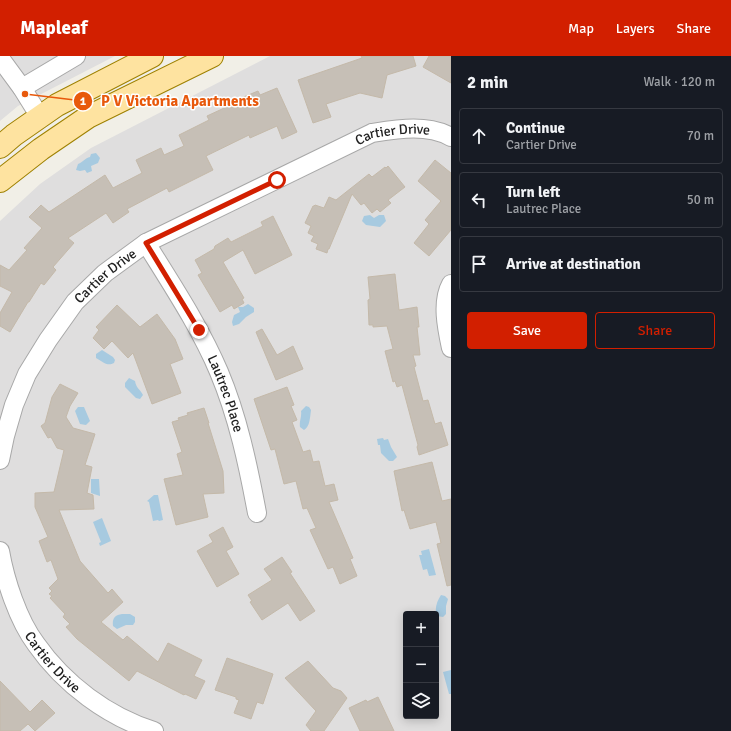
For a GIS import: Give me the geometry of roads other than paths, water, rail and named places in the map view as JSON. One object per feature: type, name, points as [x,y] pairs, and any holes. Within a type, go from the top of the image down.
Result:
[{"type":"main road","points":[[0,147],[14,135],[57,105],[152,56]]},
{"type":"main road","points":[[0,181],[41,148],[88,117],[212,56]]},
{"type":"street","points":[[22,88],[76,56]]},
{"type":"street","points":[[0,58],[22,88],[40,117]]},
{"type":"street","name":"Cartier Drive","points":[[0,460],[4,436],[14,405],[27,374],[48,340],[75,302],[105,273],[146,243],[372,133],[400,128],[427,129],[451,137]]},
{"type":"street","name":"Lautrec Place","points":[[146,243],[199,330],[219,372],[234,411],[248,465],[257,513]]},
{"type":"street","points":[[451,284],[448,290],[446,310],[451,348]]},
{"type":"street","name":"Cartier Drive","points":[[0,551],[4,570],[18,610],[35,644],[56,670],[82,692],[114,714],[150,730]]},
{"type":"water","points":[[96,153],[100,158],[98,163],[91,166],[92,171],[87,173],[85,170],[76,170],[78,164],[90,157],[91,154]]},
{"type":"water","points":[[370,215],[374,218],[379,215],[384,215],[386,221],[380,227],[366,225],[362,221],[364,216]]},
{"type":"water","points":[[248,304],[254,308],[254,312],[239,324],[233,326],[232,322],[234,315],[240,312],[238,307],[243,307]]},
{"type":"water","points":[[102,350],[113,357],[115,360],[114,363],[107,364],[96,358],[96,354]]},
{"type":"water","points":[[129,378],[135,381],[137,387],[143,395],[140,399],[136,398],[125,387],[125,383]]},
{"type":"water","points":[[306,406],[311,410],[309,424],[304,430],[300,427],[301,411]]},
{"type":"water","points":[[78,407],[84,407],[90,421],[86,425],[80,424],[75,411]]},
{"type":"water","points":[[383,438],[384,440],[388,439],[397,457],[393,461],[389,461],[381,453],[380,445],[378,445],[377,439]]},
{"type":"water","points":[[91,479],[99,479],[100,496],[91,493]]},
{"type":"water","points":[[154,495],[158,495],[163,520],[153,521],[149,502],[147,501]]},
{"type":"water","points":[[102,518],[111,541],[100,546],[99,543],[101,542],[93,522]]},
{"type":"water","points":[[429,549],[436,575],[429,576],[427,569],[423,570],[419,555],[422,555],[421,551]]},
{"type":"water","points":[[441,595],[448,599],[446,614],[443,617],[439,616],[439,611],[436,611],[437,602]]},
{"type":"water","points":[[130,614],[135,617],[135,622],[133,625],[126,625],[117,629],[113,626],[114,619],[116,616]]},
{"type":"water","points":[[451,670],[451,694],[449,694],[443,672]]},
{"type":"place","name":"P V Victoria Apartments","points":[[25,94]]}]
